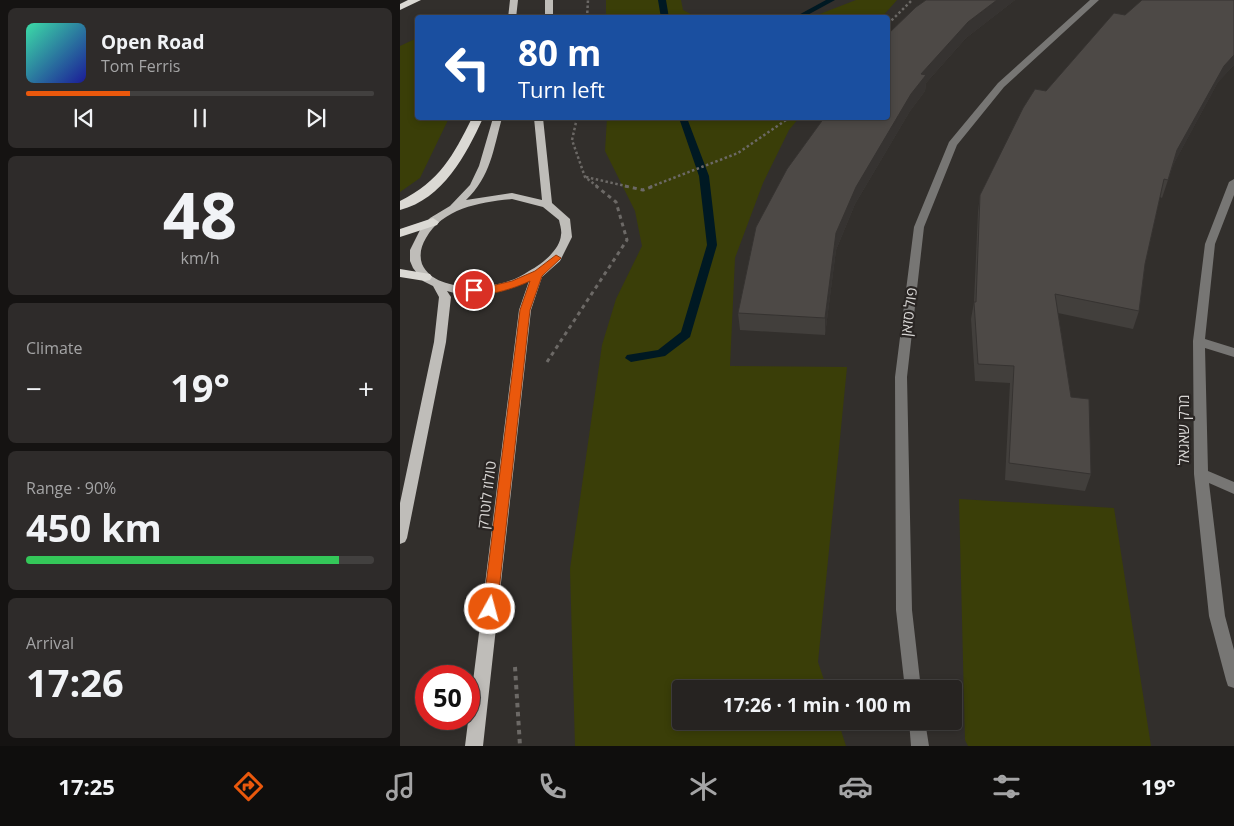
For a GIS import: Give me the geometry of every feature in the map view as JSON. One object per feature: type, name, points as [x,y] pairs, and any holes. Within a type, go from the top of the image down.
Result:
[{"type":"highway","points":[[400,7],[416,0]]},
{"type":"highway","points":[[400,206],[428,191],[447,174],[463,149],[476,120]]},
{"type":"highway","points":[[400,233],[433,222]]},
{"type":"highway","points":[[400,273],[425,277]]},
{"type":"main road","points":[[512,15],[514,0]]},
{"type":"main road","points":[[549,15],[550,0]]},
{"type":"main road","points":[[452,209],[492,197],[521,197],[547,203],[561,214],[568,227],[566,243],[556,258],[538,273],[514,284],[487,290],[461,290],[438,285],[425,277],[416,264],[415,250],[421,236],[433,222],[452,209],[475,186],[484,166],[496,120]]},
{"type":"main road","points":[[539,120],[547,203]]},
{"type":"main road","name":"טולוז לוטרק","points":[[474,746],[525,310],[537,275],[556,258]]},
{"type":"main road","points":[[400,538],[440,342],[445,297],[438,285]]},
{"type":"street","name":"פול סזאן","points":[[912,680],[904,610],[901,377],[920,227],[952,144],[1001,85],[1095,0]]},
{"type":"street","name":"מרק שאגאל","points":[[1234,182],[1210,244],[1199,341],[1200,474],[1217,616],[1234,680]]},
{"type":"street","points":[[1199,341],[1234,353]]},
{"type":"street","points":[[1200,474],[1234,488]]},
{"type":"street","points":[[918,730],[920,746]]},
{"type":"path","points":[[587,15],[588,0]]},
{"type":"path","points":[[890,22],[912,0]]},
{"type":"path","points":[[543,369],[627,240],[616,202],[585,177],[572,140],[577,120]]},
{"type":"path","points":[[585,177],[643,190],[738,153],[786,120]]},
{"type":"path","points":[[514,657],[520,746]]},
{"type":"green space","points":[[606,0],[681,0],[683,10],[693,15],[606,15]]},
{"type":"green space","points":[[856,0],[897,0],[884,15],[817,15]]},
{"type":"green space","points":[[415,39],[415,120],[448,120],[420,178],[400,192],[400,46]]},
{"type":"green space","points":[[607,120],[797,120],[789,130],[763,183],[735,258],[730,366],[847,367],[818,662],[824,680],[672,680],[672,730],[841,730],[846,746],[575,746],[570,569],[602,345],[616,299],[642,246],[635,211],[605,151]]},
{"type":"green space","points":[[959,499],[1114,508],[1151,746],[968,746],[965,740]]},
{"type":"building","points":[[926,0],[997,0],[968,22],[921,74],[926,75],[911,94],[856,187],[836,233],[825,318],[738,313],[756,227],[787,169],[823,120],[890,120],[890,32]]},
{"type":"building","points":[[1142,0],[1234,0],[1234,55],[1224,66],[1177,150],[1168,180],[1164,179],[1145,264],[1139,311],[1055,294],[1071,397],[1089,399],[1091,474],[1009,463],[1014,366],[978,364],[974,302],[976,302],[980,195],[1023,108],[1035,89],[1046,91],[1114,13],[1125,15]]},
{"type":"waterway","points":[[662,0],[664,15]]},
{"type":"waterway","points":[[802,15],[831,0]]},
{"type":"waterway","points":[[631,358],[661,353],[686,334],[712,245],[704,176],[684,120]]},
{"type":"route","points":[[474,290],[487,290],[514,284],[538,273],[556,258],[537,275],[525,310],[490,609]]}]
